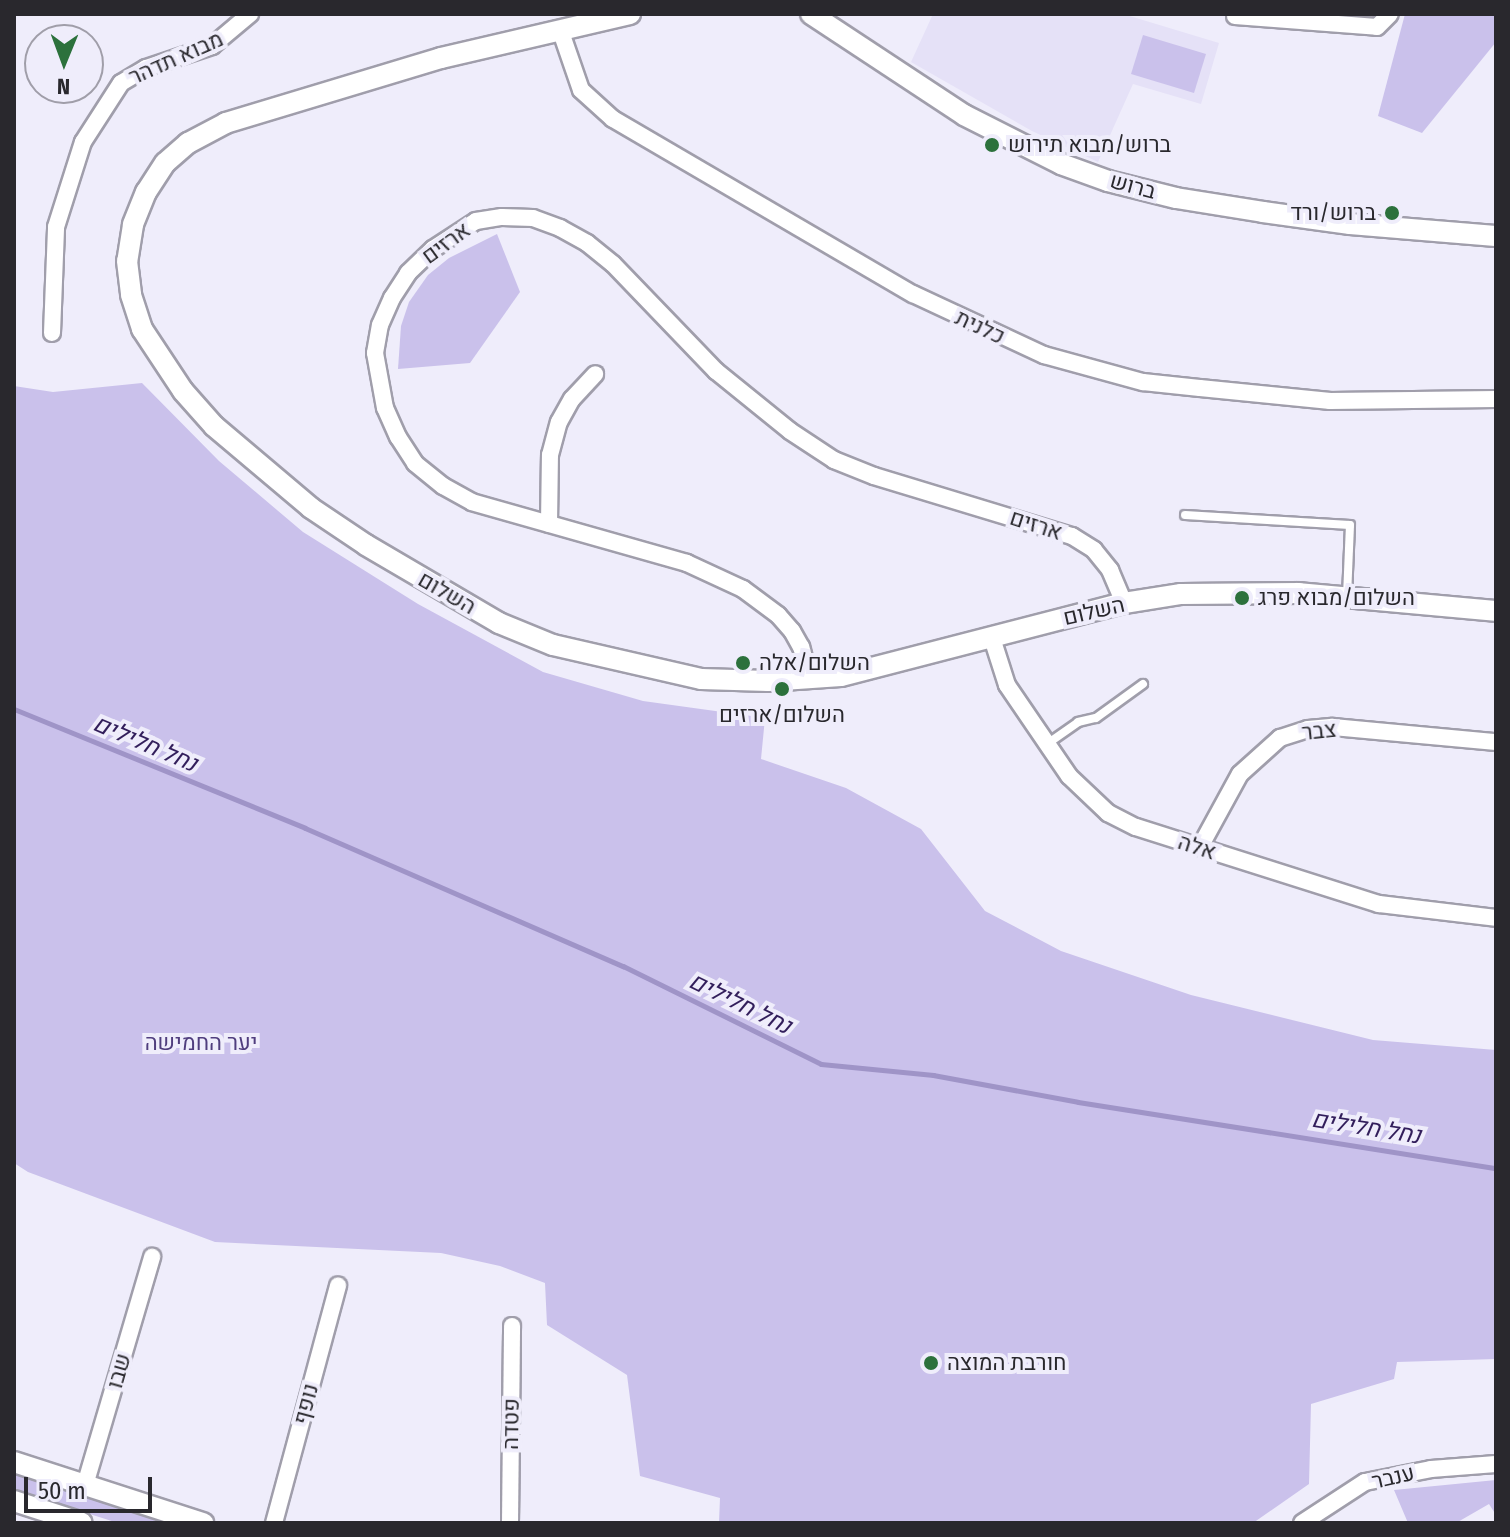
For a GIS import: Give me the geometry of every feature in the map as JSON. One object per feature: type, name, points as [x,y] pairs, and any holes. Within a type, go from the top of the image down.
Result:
[{"type":"street","name":"מבוא תדהר","points":[[52,333],[56,227],[83,142],[121,83],[146,68],[212,46],[250,14]]},
{"type":"street","name":"השלום","points":[[630,14],[441,58],[226,123],[188,143],[165,163],[146,192],[133,225],[127,261],[131,295],[142,329],[183,391],[214,426],[263,469],[366,545],[499,623],[553,645],[701,679],[841,676],[900,664],[1124,603],[1181,594],[1299,593],[1496,611]]},
{"type":"street","name":"ברוש","points":[[811,14],[964,115],[1061,164],[1108,181],[1176,198],[1263,212],[1364,226],[1496,236]]},
{"type":"street","points":[[1235,16],[1377,27],[1390,14]]},
{"type":"street","name":"כלנית","points":[[561,32],[581,90],[613,119],[913,294],[1044,355],[1143,382],[1330,401],[1496,399]]},
{"type":"street","name":"ארזים","points":[[809,678],[801,647],[792,631],[770,608],[743,589],[687,563],[472,502],[443,486],[415,463],[398,437],[385,408],[375,353],[380,325],[392,298],[408,273],[433,249],[476,221],[502,217],[533,218],[587,243],[613,264],[726,380],[790,431],[834,460],[874,476],[1072,536],[1094,550],[1110,570],[1124,603]]},
{"type":"street","points":[[549,524],[550,455],[559,422],[572,399],[595,374]]},
{"type":"street","name":"אלה","points":[[992,638],[1007,685],[1069,776],[1108,813],[1136,827],[1379,904],[1496,918]]},
{"type":"street","name":"צבר","points":[[1200,847],[1240,774],[1280,738],[1308,729],[1333,727],[1496,742]]},
{"type":"street","name":"שבו","points":[[85,1485],[152,1257]]},
{"type":"street","name":"נופף","points":[[274,1523],[338,1285]]},
{"type":"street","name":"פטדה","points":[[510,1523],[512,1326]]},
{"type":"street","points":[[14,1462],[203,1523]]},
{"type":"street","name":"ענבר","points":[[1302,1523],[1365,1482],[1431,1469],[1496,1464]]},
{"type":"street","points":[[14,1501],[76,1522]]},
{"type":"lane","points":[[1185,515],[1350,525],[1347,597]]},
{"type":"lane","points":[[1047,744],[1078,722],[1096,718],[1143,684]]},
{"type":"shaded area","points":[[933,14],[1123,14],[1219,43],[1201,104],[1133,84],[1098,162],[1032,131],[911,62]]},
{"type":"green space","points":[[1405,14],[1496,14],[1496,42],[1422,133],[1378,116]]},
{"type":"green space","points":[[1143,35],[1206,54],[1194,93],[1131,74]]},
{"type":"green space","points":[[497,234],[520,292],[470,363],[398,369],[401,326],[409,302],[428,275],[449,258]]},
{"type":"green space","name":"יער החמישה","points":[[142,383],[219,461],[303,532],[418,604],[543,672],[643,701],[765,718],[761,759],[846,788],[921,829],[985,911],[1061,951],[1191,995],[1373,1040],[1496,1050],[1496,1359],[1397,1362],[1394,1379],[1311,1404],[1309,1484],[1253,1523],[719,1523],[720,1498],[640,1476],[627,1375],[547,1325],[545,1283],[500,1266],[441,1253],[215,1242],[28,1172],[14,1163],[14,386],[53,392]]},
{"type":"green space","points":[[14,1473],[169,1523],[118,1523],[14,1490]]},
{"type":"green space","points":[[1496,1480],[1496,1515],[1489,1504],[1456,1523],[1408,1523],[1394,1490]]},
{"type":"waterway","name":"נחל חלילים","points":[[14,709],[305,828],[623,966],[821,1064],[933,1075],[1078,1102],[1496,1168]]},
{"type":"place","name":"ברוש/מבוא תירוש","points":[[992,145]]},
{"type":"place","name":"ברוש/ורד","points":[[1392,213]]},
{"type":"place","name":"השלום/מבוא פרג","points":[[1242,598]]},
{"type":"place","name":"השלום/אלה","points":[[743,663]]},
{"type":"place","name":"השלום/ארזים","points":[[782,689]]},
{"type":"place","name":"חורבת המוצה","points":[[931,1363]]}]
